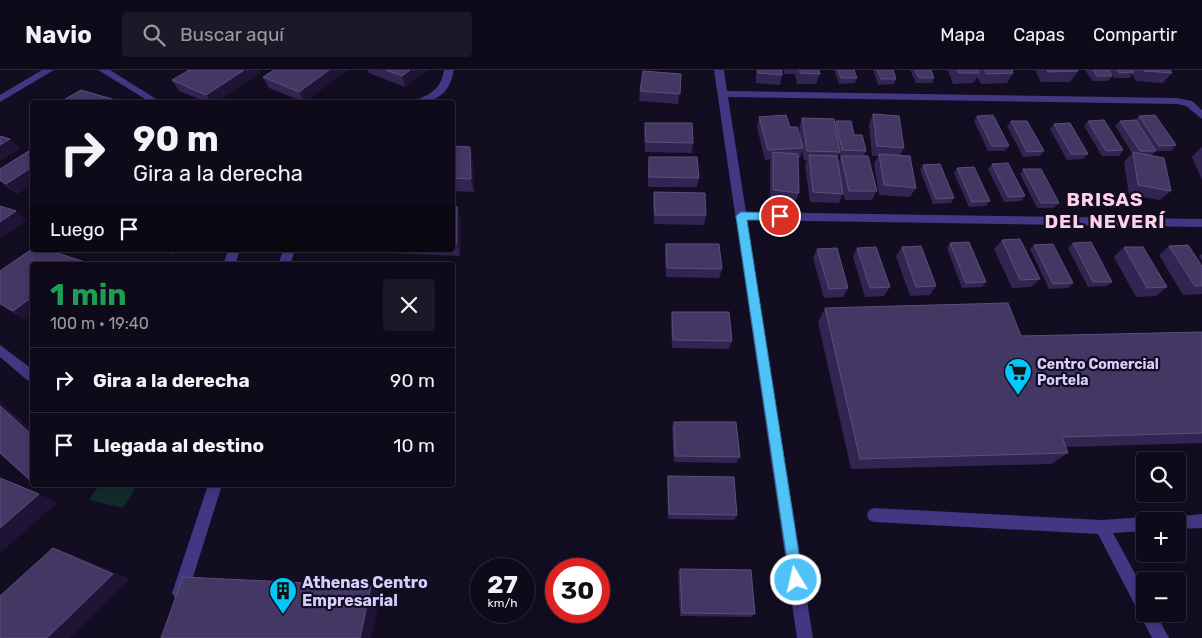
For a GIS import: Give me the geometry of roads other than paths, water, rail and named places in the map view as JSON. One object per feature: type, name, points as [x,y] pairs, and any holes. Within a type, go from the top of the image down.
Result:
[{"type":"street","points":[[0,99],[49,70]]},
{"type":"street","points":[[103,70],[153,100]]},
{"type":"street","points":[[426,100],[436,97],[447,83],[449,70]]},
{"type":"street","points":[[719,70],[805,638]]},
{"type":"street","points":[[722,94],[1177,101],[1189,104],[1202,116]]},
{"type":"street","points":[[741,216],[1202,223]]},
{"type":"street","points":[[0,350],[30,374]]},
{"type":"street","points":[[174,611],[214,487]]},
{"type":"street","points":[[874,516],[1102,526],[1136,524]]},
{"type":"street","points":[[1186,522],[1202,521]]},
{"type":"street","points":[[1102,526],[1136,591]]},
{"type":"street","points":[[1152,622],[1161,638]]},
{"type":"place","name":"Centro Comercial Portela","points":[[1018,396]]},
{"type":"place","name":"Athenas Centro Empresarial","points":[[283,615]]},
{"type":"district","name":"BRISAS DEL NEVERÍ","points":[[1105,210]]}]
